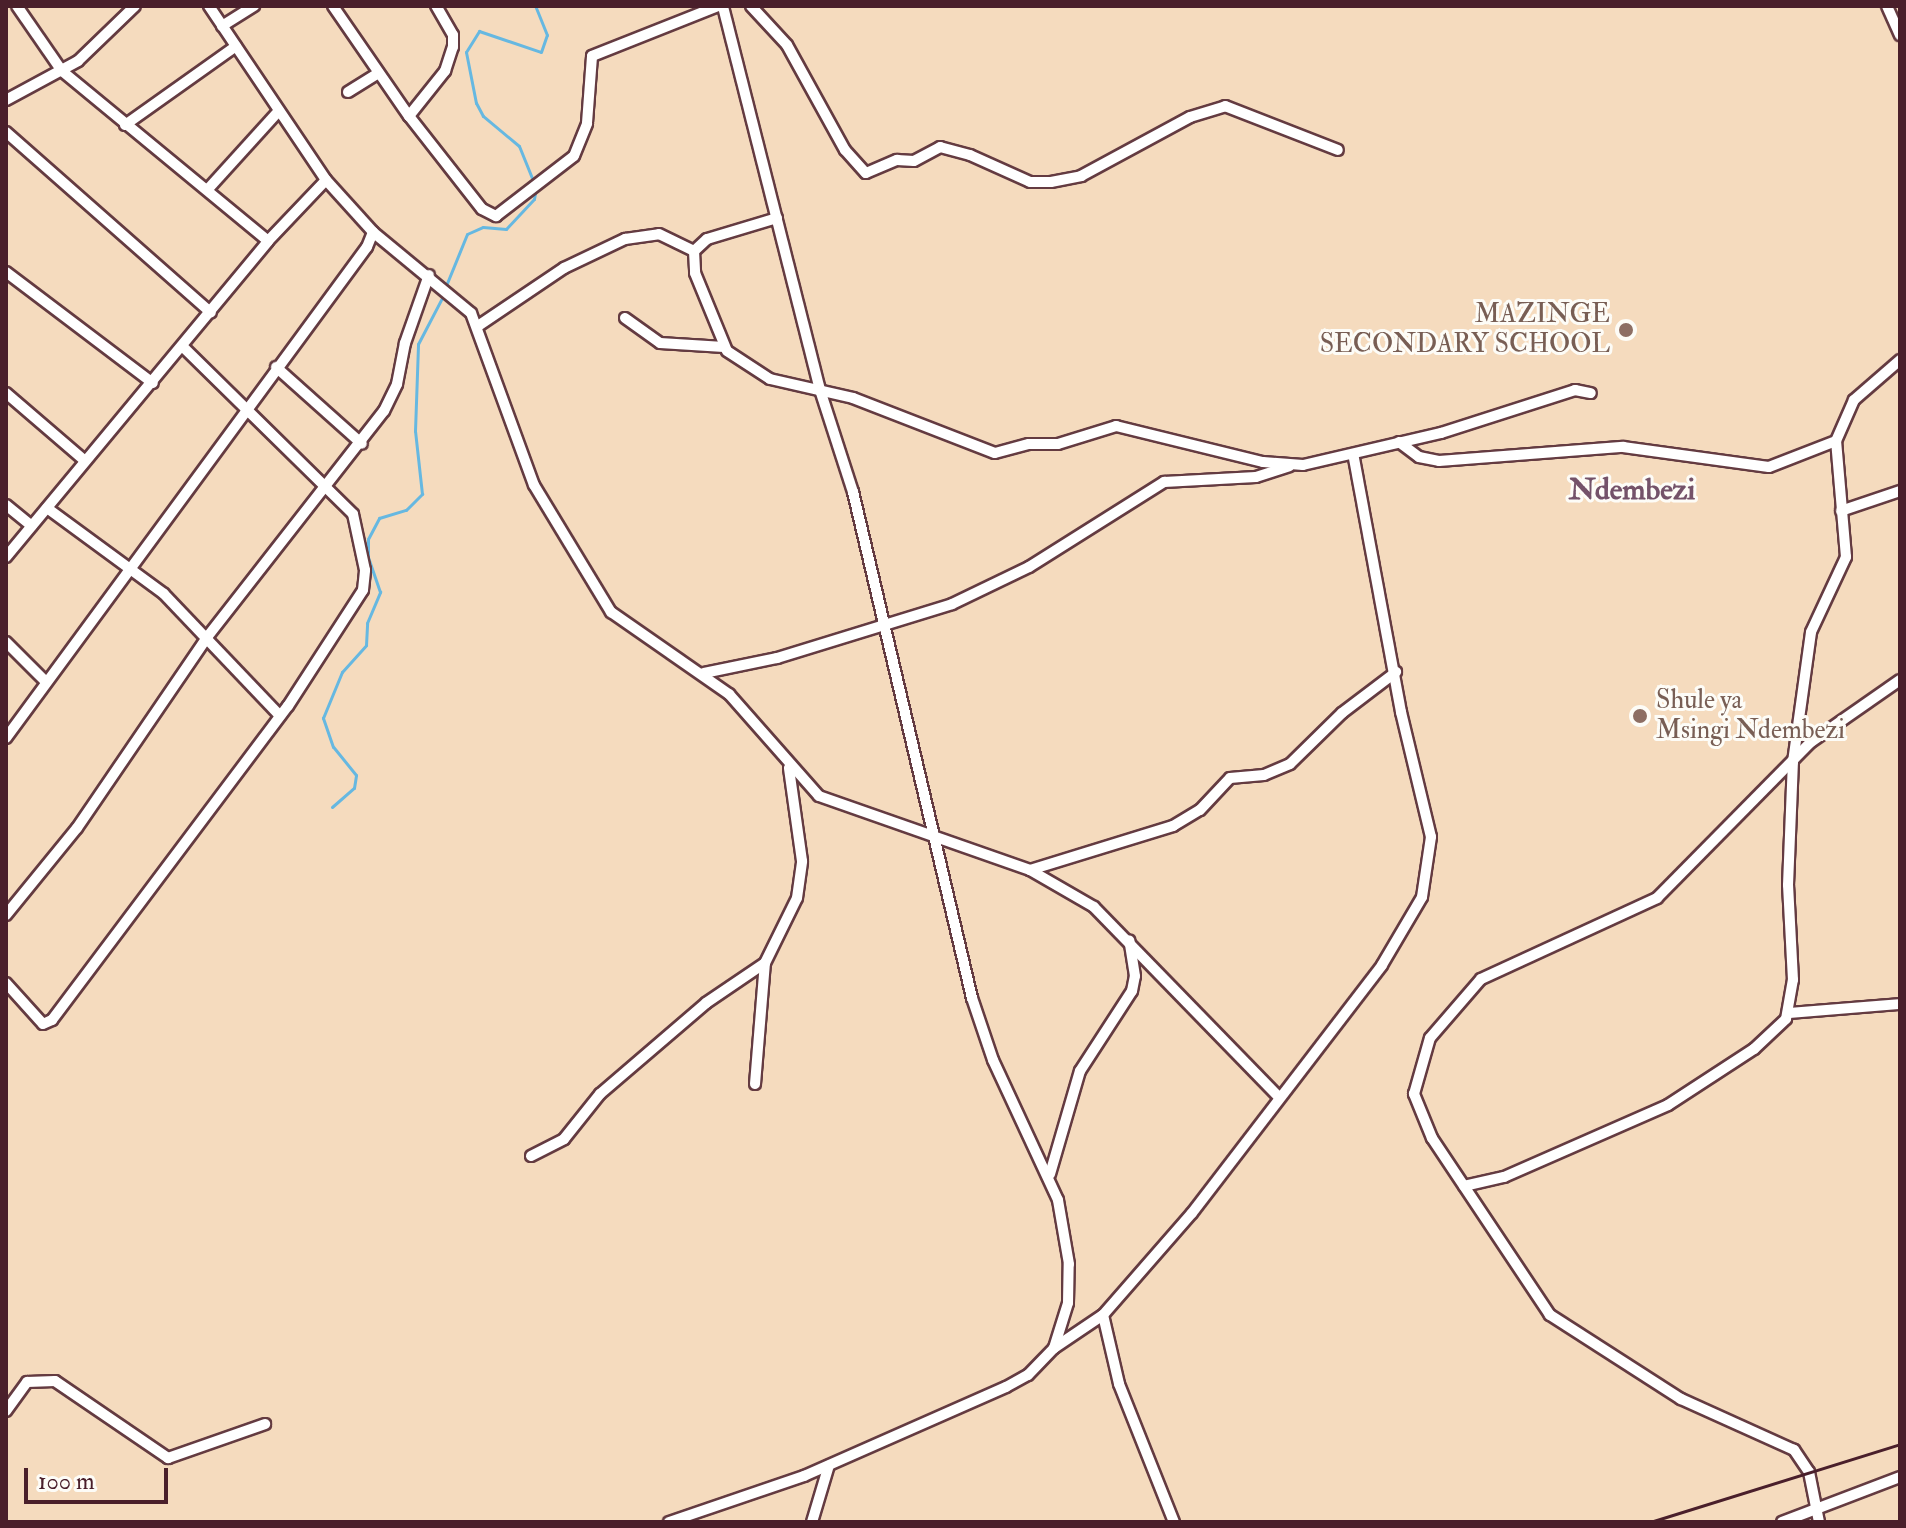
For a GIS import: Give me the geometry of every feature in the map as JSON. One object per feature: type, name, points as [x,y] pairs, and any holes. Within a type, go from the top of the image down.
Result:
[{"type":"street","points":[[17,6],[62,71],[125,125],[209,188],[268,241]]},
{"type":"street","points":[[6,100],[62,71],[135,6]]},
{"type":"street","points":[[209,6],[277,113],[326,180],[373,232],[463,302],[478,326],[534,485],[603,602],[622,622],[704,673],[744,709],[789,768],[831,802],[1030,870],[1094,907],[1129,938],[1279,1097]]},
{"type":"street","points":[[222,26],[254,6]]},
{"type":"street","points":[[333,6],[409,116],[482,209],[498,216],[574,156],[587,123],[592,56],[721,6],[820,390],[853,492],[937,837],[972,998],[1005,1089],[1050,1174],[1069,1264],[1068,1303],[1054,1348]]},
{"type":"street","points":[[409,116],[445,71],[453,47],[453,35],[436,6]]},
{"type":"street","points":[[751,6],[787,45],[845,150],[866,173],[897,160],[914,161],[940,147],[970,155],[1030,182],[1051,182],[1081,176],[1190,117],[1225,106],[1338,150]]},
{"type":"street","points":[[1887,6],[1900,35]]},
{"type":"street","points":[[125,125],[236,46]]},
{"type":"street","points":[[348,92],[379,73]]},
{"type":"street","points":[[209,188],[277,113]]},
{"type":"street","points":[[6,132],[211,313]]},
{"type":"street","points":[[6,557],[268,241],[326,180]]},
{"type":"street","points":[[724,347],[713,306],[695,273],[694,251],[707,239],[777,218]]},
{"type":"street","points":[[6,738],[133,569],[245,408],[360,258],[373,232]]},
{"type":"street","points":[[478,326],[564,268],[625,239],[659,234],[694,251]]},
{"type":"street","points":[[6,272],[153,383]]},
{"type":"street","points":[[6,915],[77,828],[208,636],[362,444],[397,384],[405,343],[429,275]]},
{"type":"street","points":[[625,318],[660,343],[724,347],[760,375],[820,390],[995,453],[1029,444],[1058,444],[1116,426],[1289,466]]},
{"type":"street","points":[[6,983],[43,1024],[49,1023],[280,716],[364,584],[356,519],[183,347]]},
{"type":"street","points":[[1788,1013],[1793,762],[1811,632],[1845,563],[1836,441],[1854,400],[1900,360]]},
{"type":"street","points":[[276,367],[362,444]]},
{"type":"street","points":[[704,673],[777,658],[886,625],[1004,581],[1164,482],[1256,477],[1289,466],[1399,442],[1575,390],[1591,393]]},
{"type":"street","points":[[6,393],[85,461]]},
{"type":"street","points":[[1399,442],[1419,457],[1439,461],[1623,447],[1772,467],[1836,441]]},
{"type":"street","points":[[669,1522],[829,1465],[1028,1375],[1054,1348],[1103,1315],[1192,1213],[1382,965],[1422,897],[1431,837],[1353,454]]},
{"type":"street","points":[[1841,511],[1900,491]]},
{"type":"street","points":[[6,505],[32,526]]},
{"type":"street","points":[[47,508],[133,569],[208,636],[280,716]]},
{"type":"street","points":[[6,642],[46,682]]},
{"type":"street","points":[[1030,870],[1173,826],[1200,810],[1230,778],[1264,775],[1290,764],[1342,713],[1396,672]]},
{"type":"street","points":[[1817,1517],[1809,1472],[1794,1450],[1681,1399],[1550,1315],[1464,1186],[1415,1104],[1418,1067],[1440,1023],[1496,969],[1657,898],[1826,729],[1900,680]]},
{"type":"street","points":[[755,1084],[765,963],[800,883],[801,839],[789,768]]},
{"type":"street","points":[[1050,1174],[1080,1071],[1132,991],[1135,976],[1129,938]]},
{"type":"street","points":[[531,1156],[564,1139],[600,1094],[706,1003],[765,963]]},
{"type":"street","points":[[1464,1186],[1504,1177],[1668,1105],[1754,1049],[1788,1013],[1900,1004]]},
{"type":"street","points":[[1103,1315],[1119,1384],[1174,1522]]},
{"type":"street","points":[[6,1411],[27,1382],[55,1381],[168,1458],[265,1424]]},
{"type":"street","points":[[812,1522],[829,1465]]},
{"type":"street","points":[[1782,1522],[1817,1517],[1900,1477]]},
{"type":"waterway","points":[[445,288],[467,234],[483,227],[506,229],[534,199],[536,188],[519,146],[483,116],[476,103],[466,52],[479,31],[541,52],[547,35],[535,6]]},
{"type":"waterway","points":[[332,807],[354,788],[356,775],[333,747],[323,718],[342,672],[366,645],[367,623],[380,592],[368,558],[368,539],[379,518],[406,510],[422,494],[415,431],[418,344],[443,296]]},
{"type":"railway","points":[[1650,1522],[1900,1444]]},
{"type":"place","name":"MAZINGE SECONDARY SCHOOL","points":[[1626,330]]},
{"type":"place","name":"Shule ya Msingi Ndembezi","points":[[1640,716]]},
{"type":"district","name":"Ndembezi","points":[[1632,490]]}]
